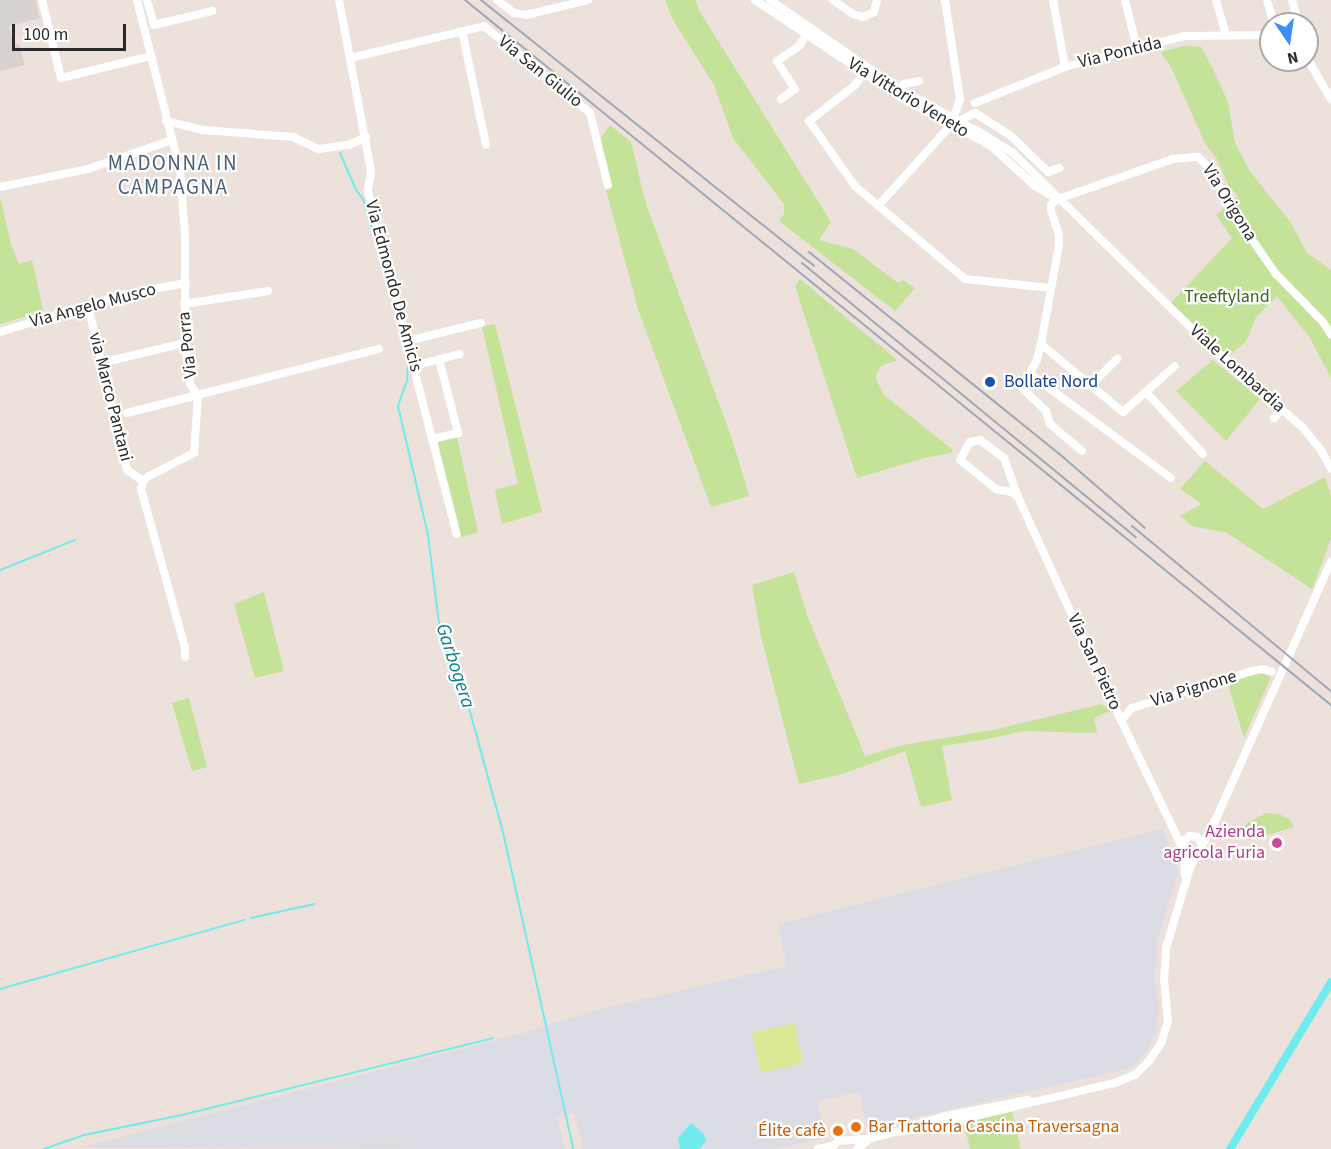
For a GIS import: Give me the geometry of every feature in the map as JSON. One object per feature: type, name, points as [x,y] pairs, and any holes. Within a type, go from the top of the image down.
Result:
[{"type":"street","points":[[42,0],[62,78],[151,56]]},
{"type":"street","name":"Via Porra","points":[[136,0],[172,140],[183,194],[185,343],[190,384],[198,396],[194,453],[143,481]]},
{"type":"street","points":[[147,0],[154,25],[212,10]]},
{"type":"street","name":"Via Edmondo De Amicis","points":[[339,0],[366,137],[371,171],[368,191],[457,534]]},
{"type":"street","points":[[497,0],[509,10],[526,15],[587,1]]},
{"type":"street","points":[[507,0],[509,10]]},
{"type":"street","name":"Via Vittorio Veneto","points":[[755,0],[809,32],[866,71],[1014,154],[1045,182],[1058,200]]},
{"type":"street","name":"Via Vittorio Veneto","points":[[770,0],[809,32]]},
{"type":"street","points":[[833,0],[858,17],[874,12],[877,0]]},
{"type":"street","points":[[878,206],[954,121],[960,99],[945,0]]},
{"type":"street","points":[[1053,0],[1065,67]]},
{"type":"street","points":[[1125,0],[1137,48]]},
{"type":"street","points":[[1216,0],[1226,36]]},
{"type":"street","name":"Via San Giulio","points":[[350,58],[484,26],[590,113],[608,185]]},
{"type":"street","points":[[462,32],[486,145]]},
{"type":"street","points":[[781,99],[795,89],[777,61],[799,46],[809,32]]},
{"type":"street","name":"Via Pontida","points":[[975,103],[1065,67],[1185,36],[1259,35]]},
{"type":"street","points":[[866,71],[843,95],[809,121],[855,186],[965,279],[1050,288]]},
{"type":"street","name":"Via Vittorio Veneto","points":[[866,71],[954,121]]},
{"type":"street","points":[[1315,72],[1331,99]]},
{"type":"street","points":[[900,90],[904,84],[919,81]]},
{"type":"street","points":[[954,121],[975,113],[1010,135],[1048,172],[1059,168]]},
{"type":"street","points":[[166,121],[213,132],[293,137],[319,149],[349,145],[366,137]]},
{"type":"street","points":[[0,187],[88,169],[172,140]]},
{"type":"street","name":"Via Origona","points":[[1058,200],[1173,159],[1198,157],[1212,171],[1225,201],[1276,274],[1323,322],[1331,335]]},
{"type":"street","points":[[1058,200],[1052,205],[1060,240],[1041,344],[1023,391],[1046,411],[1050,424],[1082,451]]},
{"type":"street","name":"Viale Lombardia","points":[[1058,200],[1196,333],[1314,439],[1331,469]]},
{"type":"street","name":"Via Angelo Musco","points":[[0,332],[122,295],[186,284]]},
{"type":"street","points":[[184,304],[268,291]]},
{"type":"street","name":"via Marco Pantani","points":[[88,306],[127,470],[143,481]]},
{"type":"street","points":[[407,341],[482,323]]},
{"type":"street","points":[[113,360],[185,343]]},
{"type":"street","points":[[1041,344],[1123,412],[1174,366]]},
{"type":"street","points":[[127,413],[379,350]]},
{"type":"street","points":[[414,366],[459,354]]},
{"type":"street","points":[[432,439],[458,433],[440,359]]},
{"type":"street","points":[[1090,385],[1117,359]]},
{"type":"street","points":[[1030,374],[1108,434],[1171,478]]},
{"type":"street","points":[[1146,392],[1203,454]]},
{"type":"street","points":[[1275,418],[1282,409]]},
{"type":"street","name":"Via San Pietro","points":[[1018,497],[1011,492],[996,489],[960,459],[970,442],[980,440],[1004,458],[1018,497],[1121,721],[1183,849]]},
{"type":"street","points":[[143,481],[141,494],[185,648],[185,657]]},
{"type":"street","points":[[818,1149],[831,1147],[837,1142],[847,1145],[1065,1095],[1126,1079],[1143,1068],[1156,1053],[1168,1022],[1164,979],[1166,948],[1184,885],[1201,843],[1215,820],[1331,562]]},
{"type":"street","name":"Via Pignone","points":[[1121,721],[1132,708],[1252,670],[1263,669],[1272,672]]},
{"type":"street","points":[[1184,885],[1184,840],[1215,820]]},
{"type":"street","points":[[1171,825],[1201,843]]},
{"type":"street","points":[[1183,849],[1196,854]]},
{"type":"street","points":[[857,1149],[869,1139]]},
{"type":"shaded area","points":[[0,0],[35,0],[40,18],[9,26],[14,45],[19,44],[25,65],[0,71]]},
{"type":"shaded area","points":[[1162,829],[1175,858],[1178,873],[1158,938],[1155,977],[1159,1010],[1156,1031],[1147,1051],[1131,1068],[867,1128],[859,1092],[818,1101],[825,1138],[775,1149],[583,1149],[574,1113],[557,1117],[565,1149],[79,1148],[523,1033],[597,1010],[787,966],[778,924]]},
{"type":"green space","points":[[665,0],[695,0],[700,12],[831,222],[819,240],[853,249],[898,283],[903,280],[915,288],[895,311],[779,221],[784,214],[784,204],[733,138],[714,85],[673,20]]},
{"type":"green space","name":"Treeftyland","points":[[1185,46],[1201,47],[1213,69],[1228,102],[1235,143],[1249,170],[1291,223],[1306,252],[1331,270],[1331,378],[1310,338],[1277,296],[1256,317],[1246,342],[1228,356],[1171,303],[1232,238],[1216,215],[1238,196],[1229,187],[1217,159],[1206,145],[1170,65],[1160,52]]},
{"type":"green space","points":[[610,125],[631,142],[645,201],[733,442],[749,496],[711,507],[638,309],[606,190],[612,188],[600,139]]},
{"type":"green space","points":[[0,197],[11,244],[19,264],[32,260],[43,311],[0,324]]},
{"type":"green space","points":[[800,279],[897,360],[881,366],[877,373],[876,379],[884,395],[953,450],[951,453],[924,458],[857,478],[795,286]]},
{"type":"green space","points":[[495,324],[542,512],[502,524],[495,490],[518,484],[482,327]]},
{"type":"green space","points":[[1213,360],[1260,399],[1226,441],[1176,391]]},
{"type":"green space","points":[[457,438],[478,532],[461,537],[438,442]]},
{"type":"green space","points":[[1205,461],[1263,509],[1325,477],[1331,496],[1331,539],[1312,589],[1227,533],[1192,526],[1180,516],[1202,504],[1180,489]]},
{"type":"green space","points":[[794,572],[807,615],[865,756],[903,745],[993,730],[1102,704],[1110,711],[1094,718],[1097,732],[1023,731],[942,746],[952,800],[921,807],[905,751],[842,774],[799,784],[761,636],[752,585]]},
{"type":"green space","points":[[264,592],[284,671],[255,678],[234,604]]},
{"type":"green space","points":[[1260,673],[1271,677],[1244,738],[1227,681]]},
{"type":"green space","points":[[189,698],[207,767],[192,771],[172,703]]},
{"type":"green space","points":[[1266,813],[1279,814],[1289,819],[1294,827],[1249,840],[1243,830],[1247,823]]},
{"type":"green space","points":[[794,1023],[803,1063],[761,1073],[752,1033]]},
{"type":"green space","points":[[1012,1112],[1021,1149],[970,1149],[964,1122]]},
{"type":"water","points":[[691,1123],[704,1134],[706,1141],[699,1149],[680,1149],[678,1138]]},
{"type":"waterway","name":"Garbogera","points":[[340,153],[356,190],[363,199],[381,259]]},
{"type":"waterway","name":"Garbogera","points":[[408,363],[407,381],[398,406],[428,535],[440,632],[446,654],[466,697],[503,832],[573,1149]]},
{"type":"waterway","points":[[0,570],[75,540]]},
{"type":"waterway","points":[[251,918],[314,904]]},
{"type":"waterway","points":[[0,989],[244,920]]},
{"type":"waterway","points":[[1230,1149],[1331,982]]},
{"type":"waterway","points":[[44,1149],[84,1135],[182,1115],[493,1038]]},
{"type":"railway","points":[[465,0],[1331,705]]},
{"type":"railway","points":[[481,0],[814,266]]},
{"type":"railway","points":[[809,252],[1064,458],[1145,528]]},
{"type":"railway","points":[[802,263],[1136,537]]},
{"type":"railway","points":[[1132,526],[1331,691]]},
{"type":"place","name":"Bollate Nord","points":[[990,382]]},
{"type":"place","name":"Azienda agricola Furia","points":[[1277,843]]},
{"type":"place","name":"Bar Trattoria Cascina Traversagna","points":[[856,1127]]},
{"type":"place","name":"Élite cafè","points":[[838,1131]]},
{"type":"district","name":"MADONNA IN CAMPAGNA","points":[[173,175]]}]
